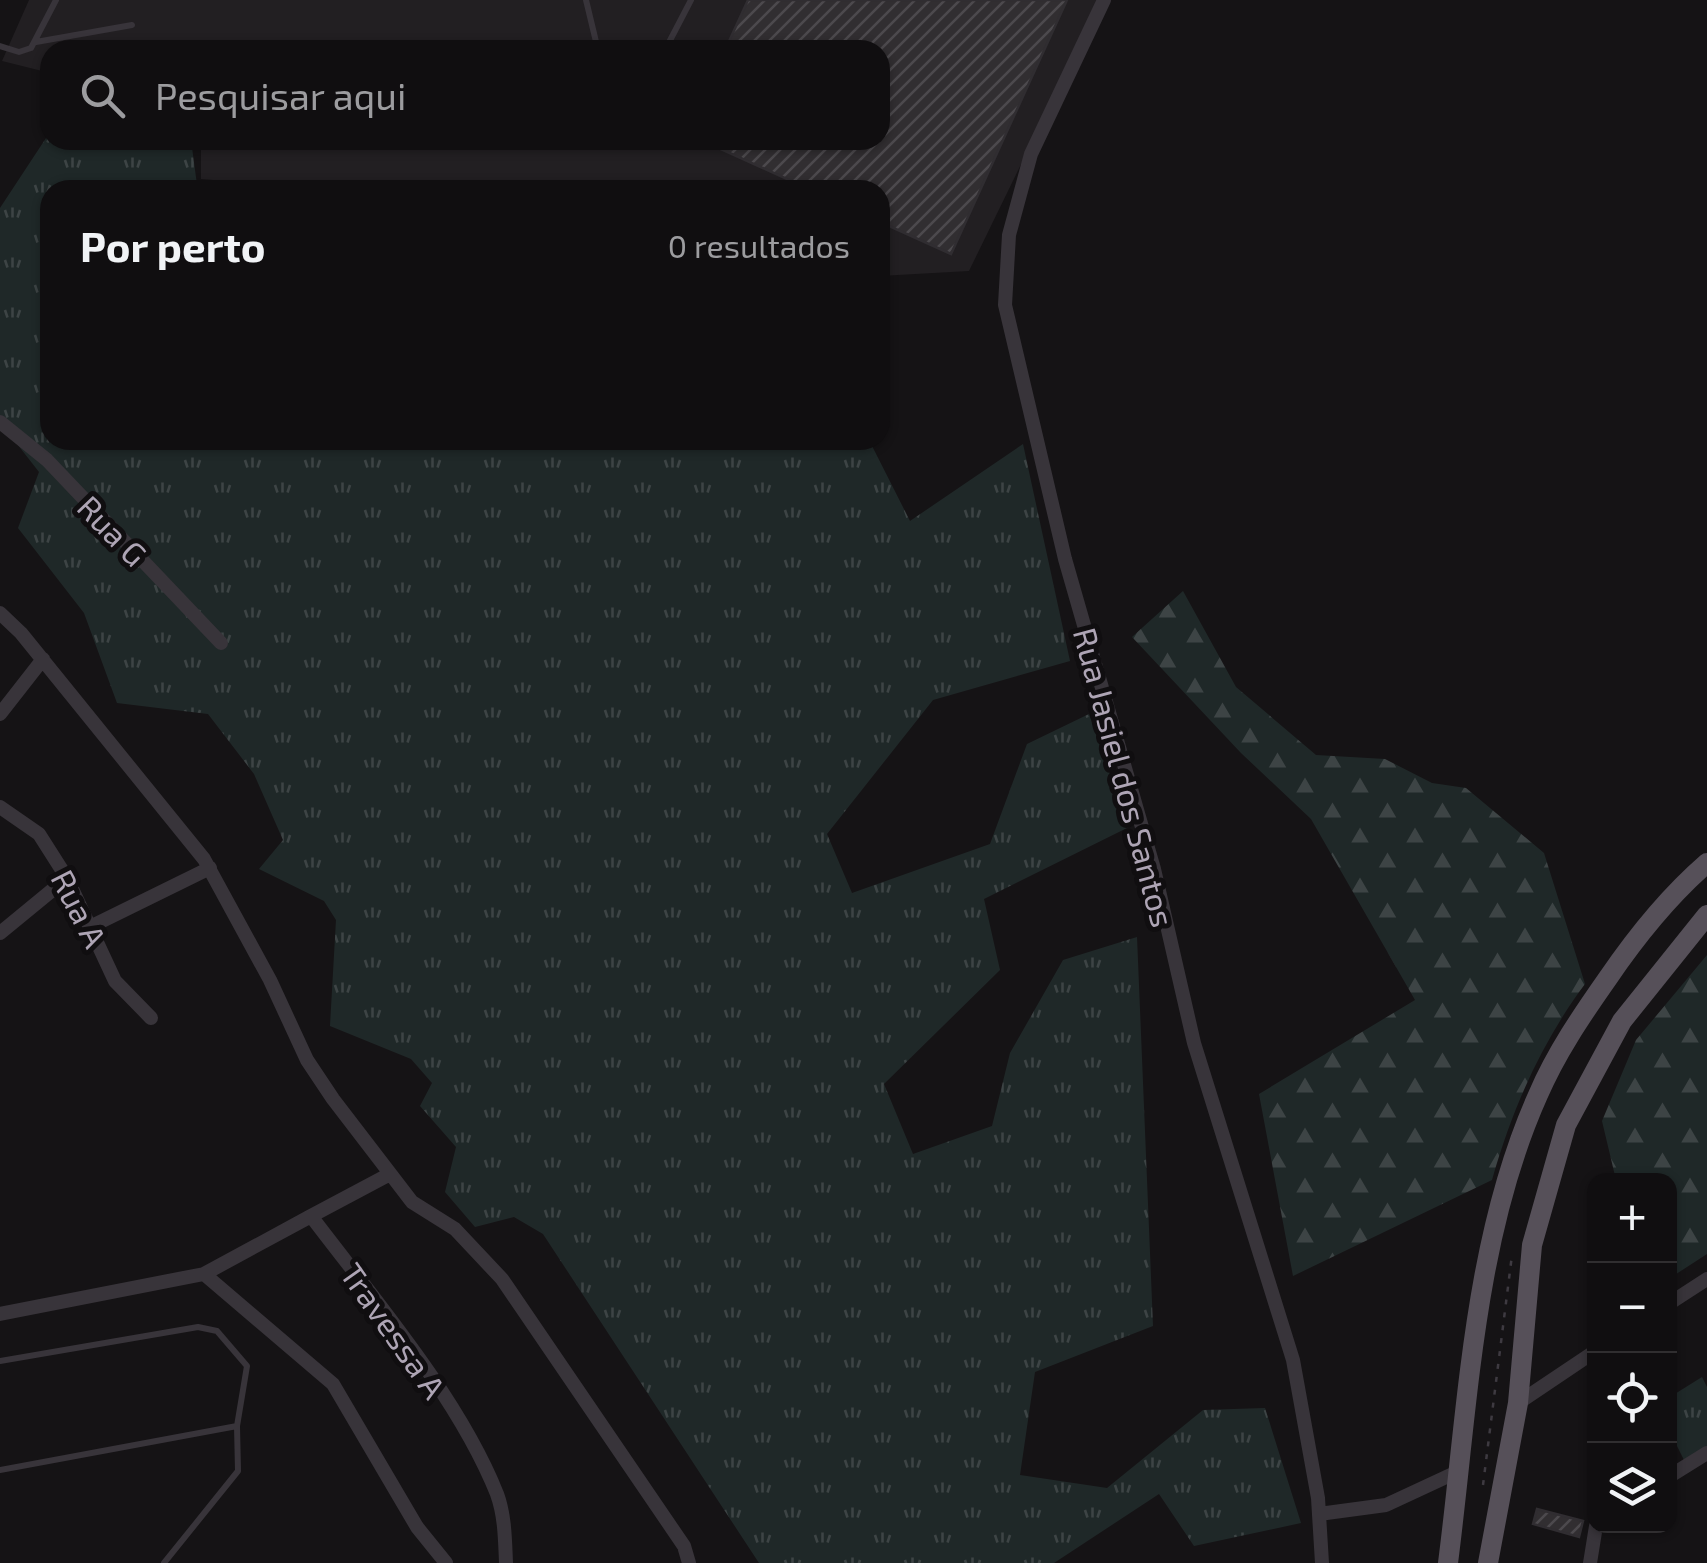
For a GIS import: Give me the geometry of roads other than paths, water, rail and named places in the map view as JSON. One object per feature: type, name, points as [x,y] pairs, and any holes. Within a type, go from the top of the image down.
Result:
[{"type":"main road","points":[[1449,1555],[1457,1472],[1499,1212],[1538,1094],[1580,1018],[1618,963],[1654,917],[1707,863]]},
{"type":"main road","points":[[1488,1563],[1518,1403],[1532,1245],[1566,1125],[1622,1021],[1707,915]]},
{"type":"street","name":"Rua Jasiel dos Santos","points":[[1104,0],[1045,120],[1026,172],[1009,235],[1006,305],[1066,559],[1154,869],[1194,1043],[1293,1360],[1319,1514],[1322,1563]]},
{"type":"street","name":"Rua G","points":[[0,422],[47,460],[222,643]]},
{"type":"street","points":[[0,613],[42,659],[210,868],[270,980],[306,1060],[412,1202],[455,1229],[502,1279],[684,1546],[689,1563]]},
{"type":"street","points":[[0,714],[42,659]]},
{"type":"street","name":"Rua A","points":[[0,807],[39,834],[67,878],[116,980],[151,1018]]},
{"type":"street","points":[[92,926],[210,868]]},
{"type":"street","points":[[0,933],[67,878]]},
{"type":"street","points":[[0,1314],[204,1274],[390,1174]]},
{"type":"street","name":"Travessa A","points":[[311,1216],[433,1380],[457,1420],[497,1494],[506,1563]]},
{"type":"street","points":[[204,1274],[333,1384],[417,1527],[446,1563]]},
{"type":"street","points":[[1677,1298],[1707,1279]]},
{"type":"street","points":[[1518,1403],[1593,1353]]},
{"type":"street","points":[[1677,1472],[1707,1453]]},
{"type":"street","points":[[1319,1514],[1386,1506],[1457,1472]]},
{"type":"street","points":[[1590,1563],[1595,1533]]},
{"type":"lane","points":[[0,46],[26,52],[36,42],[56,0]]},
{"type":"lane","points":[[586,0],[596,40]]},
{"type":"lane","points":[[670,40],[691,0]]},
{"type":"lane","points":[[47,40],[132,25]]},
{"type":"lane","points":[[36,42],[40,41]]},
{"type":"lane","points":[[0,1361],[208,1327],[230,1342],[247,1366],[237,1426],[234,1479],[164,1563]]},
{"type":"lane","points":[[0,1470],[237,1426]]}]
